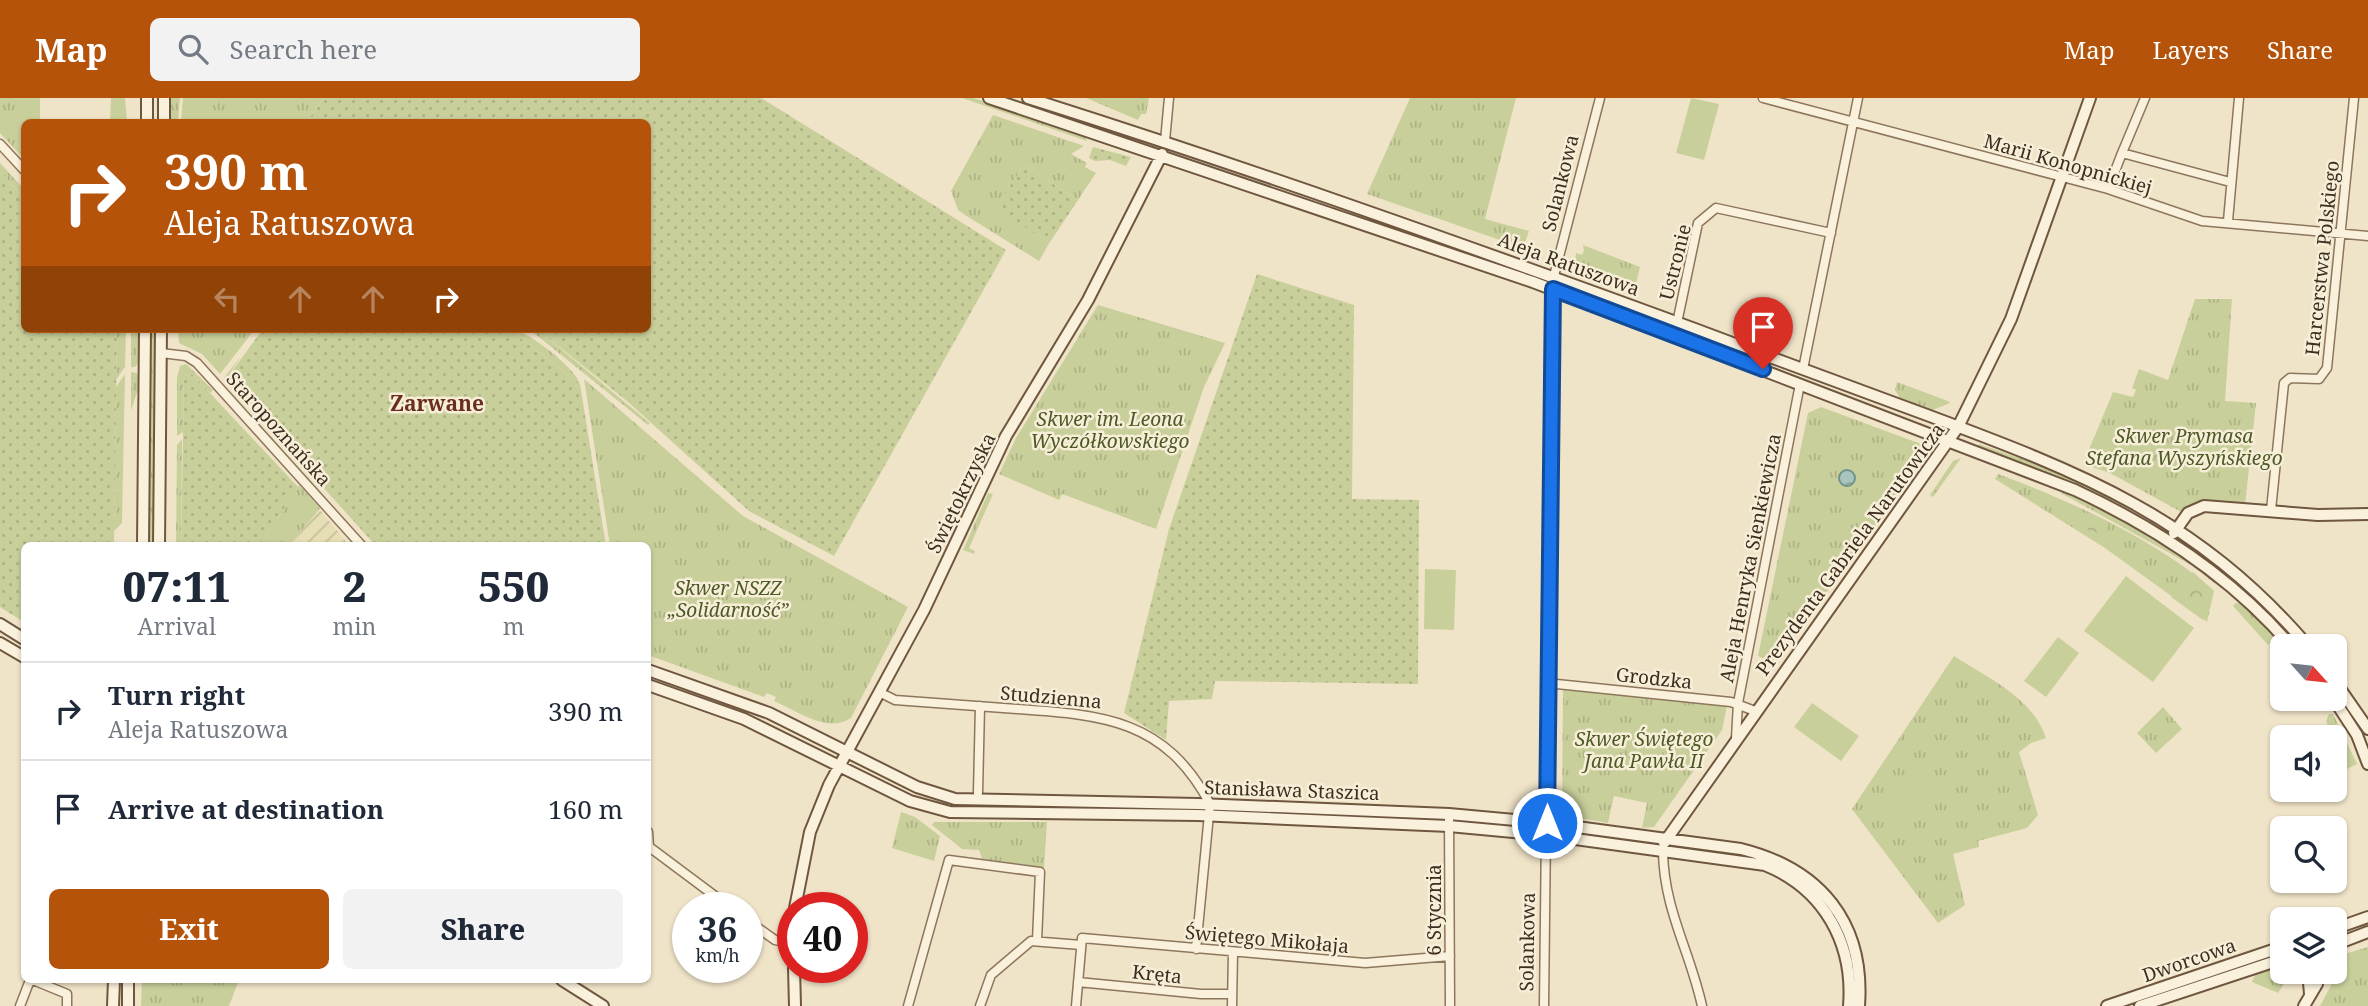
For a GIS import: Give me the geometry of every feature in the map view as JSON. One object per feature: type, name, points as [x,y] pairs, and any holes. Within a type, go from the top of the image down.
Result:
[{"type":"street","points":[[147,98],[147,119]]},
{"type":"street","points":[[163,119],[164,98]]},
{"type":"street","name":"Aleja Ratuszowa","points":[[989,98],[1553,289],[2075,490],[2133,519],[2242,587]]},
{"type":"street","name":"Aleja Ratuszowa","points":[[1028,98],[1165,141],[1554,276],[2085,477],[2158,515],[2178,529],[2242,587]]},
{"type":"street","name":"Świętokrzyska","points":[[798,892],[810,832],[839,765],[925,610],[1006,436],[1088,300],[1161,158],[1169,98]]},
{"type":"street","name":"Solankowa","points":[[1554,276],[1600,98]]},
{"type":"street","name":"Marii Konopnickiej","points":[[1763,98],[2062,176],[2202,221],[2228,221],[2368,236]]},
{"type":"street","points":[[1803,369],[1858,98]]},
{"type":"street","name":"Prezydenta Gabriela Narutowicza","points":[[1664,839],[1958,427],[2011,319],[2090,98]]},
{"type":"street","points":[[2108,189],[2145,98]]},
{"type":"street","points":[[2228,221],[2239,98]]},
{"type":"street","name":"Harcerstwa Polskiego","points":[[2271,510],[2284,383],[2291,378],[2319,379],[2327,371],[2354,98]]},
{"type":"street","points":[[0,144],[21,167]]},
{"type":"street","points":[[2122,153],[2230,182]]},
{"type":"street","points":[[1287,197],[1290,186]]},
{"type":"street","name":"Ustronie","points":[[1677,323],[1698,223],[1716,208],[1831,233]]},
{"type":"street","name":"Solankowa","points":[[1544,1006],[1553,289]]},
{"type":"street","points":[[143,542],[145,333]]},
{"type":"street","points":[[159,542],[161,333]]},
{"type":"street","name":"Staropoznańska","points":[[161,353],[186,356],[197,363],[358,542]]},
{"type":"street","name":"Aleja Henryka Sienkiewicza","points":[[1736,738],[1738,703],[1801,384]]},
{"type":"street","points":[[2169,541],[2188,513],[2204,506],[2318,515],[2368,514]]},
{"type":"street","points":[[2242,587],[2281,634]]},
{"type":"street","points":[[2242,587],[2295,634]]},
{"type":"street","points":[[0,624],[21,637]]},
{"type":"street","points":[[0,643],[21,655]]},
{"type":"street","name":"Stanisława Staszica","points":[[651,671],[769,713],[917,787],[955,799],[1449,820],[1664,839],[1767,855],[1794,868],[1816,885],[1839,913],[1852,937],[1860,972],[1859,1006]]},
{"type":"street","name":"Grodzka","points":[[1547,683],[1738,703],[1755,711]]},
{"type":"street","name":"Stanisława Staszica","points":[[651,686],[744,719],[910,801],[950,812],[1209,810]]},
{"type":"street","name":"Studzienna","points":[[879,692],[895,700],[1086,714],[1127,724],[1165,747],[1181,762],[1209,810]]},
{"type":"street","points":[[2347,699],[2368,729]]},
{"type":"street","points":[[978,793],[980,706]]},
{"type":"street","points":[[2341,711],[2357,736],[2368,764]]},
{"type":"street","points":[[1196,949],[1209,810]]},
{"type":"street","name":"6 Stycznia","points":[[1449,820],[1450,1006]]},
{"type":"street","name":"Stanisława Staszica","points":[[1547,829],[1663,852],[1765,865],[1797,881],[1826,912],[1840,936],[1850,967],[1849,1006]]},
{"type":"street","points":[[1664,839],[1666,896],[1696,979],[1702,1006]]},
{"type":"street","points":[[651,849],[709,892]]},
{"type":"street","points":[[908,1006],[949,860],[1040,872],[1037,942],[1031,941],[991,975],[980,1006]]},
{"type":"street","points":[[2347,924],[2368,917]]},
{"type":"street","points":[[2347,940],[2368,932]]},
{"type":"street","points":[[1076,1006],[1082,941]]},
{"type":"street","name":"Świętego Mikołaja","points":[[1037,942],[1082,941],[1365,963],[1450,956]]},
{"type":"street","name":"Dworcowa","points":[[2107,1006],[2270,951]]},
{"type":"street","points":[[1232,1006],[1233,953]]},
{"type":"street","name":"Dworcowa","points":[[2140,1006],[2270,963]]},
{"type":"street","name":"Kręta","points":[[1078,982],[1201,994],[1233,994]]},
{"type":"street","points":[[20,1006],[31,983]]},
{"type":"street","points":[[40,983],[67,994],[67,1006]]},
{"type":"street","points":[[113,1006],[114,983]]},
{"type":"street","points":[[128,983],[128,1006]]},
{"type":"street","points":[[567,983],[603,1006]]},
{"type":"street","points":[[794,983],[795,1006]]},
{"type":"street","points":[[2309,984],[2310,994]]},
{"type":"street","points":[[2304,1006],[2317,984]]},
{"type":"shaded area","points":[[319,509],[347,542],[292,542]]},
{"type":"green space","points":[[0,98],[40,98],[40,119],[21,119],[21,156],[0,133]]},
{"type":"green space","points":[[111,98],[125,98],[127,119],[110,119]]},
{"type":"green space","points":[[169,98],[180,98],[178,119],[168,119]]},
{"type":"green space","points":[[183,98],[323,98],[309,119],[181,119]]},
{"type":"green space","points":[[323,98],[761,98],[1006,250],[834,556],[749,511],[628,402],[542,333],[651,333],[651,119],[309,119]]},
{"type":"green space","points":[[962,98],[974,98],[1085,137],[1087,141]]},
{"type":"green space","points":[[1003,98],[1011,98],[1133,135],[1132,139]]},
{"type":"green space","points":[[1086,98],[1149,98],[1146,114],[1141,114],[1138,120]]},
{"type":"green space","points":[[1410,98],[1516,98],[1485,219],[1529,231],[1523,248],[1367,194]]},
{"type":"green space","points":[[1691,98],[1719,104],[1704,160],[1676,153]]},
{"type":"green space","points":[[993,115],[1084,146],[1071,154],[1087,163],[1085,167],[1096,173],[1078,200],[1024,165],[996,207],[1050,242],[1039,261],[958,210],[951,191]]},
{"type":"green space","points":[[1093,147],[1131,157],[1126,166],[1110,160],[1095,161],[1089,158]]},
{"type":"green space","points":[[0,163],[21,186],[21,195],[0,172]]},
{"type":"green space","points":[[1024,165],[1078,200],[1050,242],[995,208]]},
{"type":"green space","points":[[0,172],[21,195],[21,333],[117,333],[114,542],[21,542],[21,620],[0,607]]},
{"type":"green space","points":[[1411,232],[1533,273],[1532,276],[1411,235]]},
{"type":"green space","points":[[1583,245],[1640,267],[1635,287],[1628,282],[1579,267],[1579,262],[1575,260],[1576,253],[1582,255]]},
{"type":"green space","points":[[1257,274],[1354,305],[1352,499],[1419,500],[1418,684],[1215,681],[1212,699],[1169,701],[1166,740],[1124,713],[1169,529]]},
{"type":"green space","name":"Skwer Prymasa Stefana Wyszyńskiego","points":[[2195,299],[2232,299],[2225,401],[2256,403],[2245,505],[2204,502],[2183,513],[2110,473],[2083,464],[2113,392],[2133,397],[2136,390],[2132,388],[2139,369],[2168,380]]},
{"type":"green space","name":"Skwer im. Leona Wyczółkowskiego","points":[[1098,305],[1225,343],[1204,387],[1156,529],[1062,494],[1059,500],[999,474],[1016,438]]},
{"type":"green space","points":[[117,333],[126,333],[125,367],[116,380]]},
{"type":"green space","points":[[131,333],[140,333],[139,362],[135,367],[131,367]]},
{"type":"green space","points":[[150,333],[156,333],[154,542],[148,542]]},
{"type":"green space","points":[[178,333],[252,333],[220,374],[202,354],[179,343]]},
{"type":"green space","points":[[260,333],[514,333],[580,384],[605,542],[372,542],[227,378]]},
{"type":"green space","points":[[514,333],[527,335],[549,350],[569,368],[580,384]]},
{"type":"green space","points":[[534,333],[542,333],[650,423],[648,425]]},
{"type":"green space","points":[[241,356],[227,378],[372,542],[372,542],[224,378]]},
{"type":"green space","points":[[186,364],[213,390],[210,393],[192,374],[184,375],[183,432],[177,436],[177,377],[180,366]]},
{"type":"green space","points":[[131,372],[137,373],[140,383],[131,411]]},
{"type":"green space","points":[[125,374],[122,523],[114,531],[116,387]]},
{"type":"green space","points":[[192,374],[298,487],[263,542],[181,542],[184,375]]},
{"type":"green space","name":"Skwer NSZZ „Solidarność”","points":[[584,379],[743,516],[908,607],[851,718],[832,724],[822,722],[774,701],[776,697],[767,693],[764,697],[651,656],[651,542],[609,542]]},
{"type":"green space","points":[[222,382],[365,542],[363,542]]},
{"type":"green space","points":[[1897,382],[1950,403],[1930,411],[1901,400],[1895,390]]},
{"type":"green space","points":[[1821,407],[1921,444],[1925,456],[1775,664],[1758,656],[1808,413]]},
{"type":"green space","points":[[182,439],[181,542],[176,542],[177,445]]},
{"type":"green space","points":[[1979,444],[2072,476],[2144,516],[2083,485],[1978,447]]},
{"type":"green space","points":[[1961,458],[1933,497],[1930,495],[1953,461]]},
{"type":"green space","points":[[1998,474],[2111,523],[2140,538],[2192,572],[2214,591],[2207,622],[2105,548],[1995,479]]},
{"type":"green space","points":[[299,485],[320,508],[292,542],[263,542]]},
{"type":"green space","points":[[988,493],[993,494],[969,548],[975,551],[974,554],[963,550]]},
{"type":"green space","points":[[2061,493],[2095,503],[2117,515],[2164,543],[2217,580],[2214,583],[2191,565]]},
{"type":"green space","points":[[2096,517],[2109,524],[2104,535],[2080,527]]},
{"type":"green space","points":[[657,557],[722,583],[706,623],[651,600],[651,572]]},
{"type":"green space","points":[[1425,569],[1456,570],[1454,630],[1424,629]]},
{"type":"green space","points":[[2193,572],[2214,591],[2203,620],[2171,597]]},
{"type":"green space","points":[[2126,576],[2194,628],[2153,682],[2084,631]]},
{"type":"green space","points":[[2236,603],[2246,605],[2274,634],[2270,634],[2270,644],[2268,645],[2233,606]]},
{"type":"green space","points":[[2058,637],[2079,653],[2046,697],[2024,681]]},
{"type":"green space","points":[[1954,656],[2020,700],[2040,724],[2046,738],[2031,743],[2019,752],[2038,815],[2027,828],[1978,841],[1979,847],[1953,854],[1965,905],[1938,923],[1852,809]]},
{"type":"green space","name":"Skwer Świętego Jana Pawła II","points":[[1563,690],[1727,706],[1722,730],[1654,827],[1642,828],[1647,803],[1614,796],[1608,823],[1562,815]]},
{"type":"green space","points":[[1812,703],[1859,736],[1841,761],[1794,727]]},
{"type":"green space","points":[[2163,707],[2182,729],[2156,753],[2137,733]]},
{"type":"green space","points":[[2329,714],[2333,714],[2338,725],[2328,725],[2326,721]]},
{"type":"green space","points":[[2347,743],[2357,764],[2347,769]]},
{"type":"green space","points":[[1916,769],[1938,789],[1897,833],[1875,812]]},
{"type":"green space","points":[[901,812],[915,817],[940,836],[934,861],[892,848]]},
{"type":"green space","points":[[934,822],[1047,822],[1044,868],[982,859],[979,850],[962,849],[932,825]]},
{"type":"green space","points":[[2368,947],[2368,1006],[2320,1006],[2332,984],[2347,984],[2347,953]]},
{"type":"green space","points":[[2270,970],[2270,984],[2284,984],[2278,993],[2252,982],[2255,975]]},
{"type":"green space","points":[[142,983],[238,983],[229,1006],[141,1006]]},
{"type":"water","points":[[1847,470],[1855,478],[1847,486],[1839,478]]},
{"type":"district","name":"Zarwane","points":[[437,404]]},
{"type":"route","points":[[1547,823],[1553,289],[1763,369]]}]
